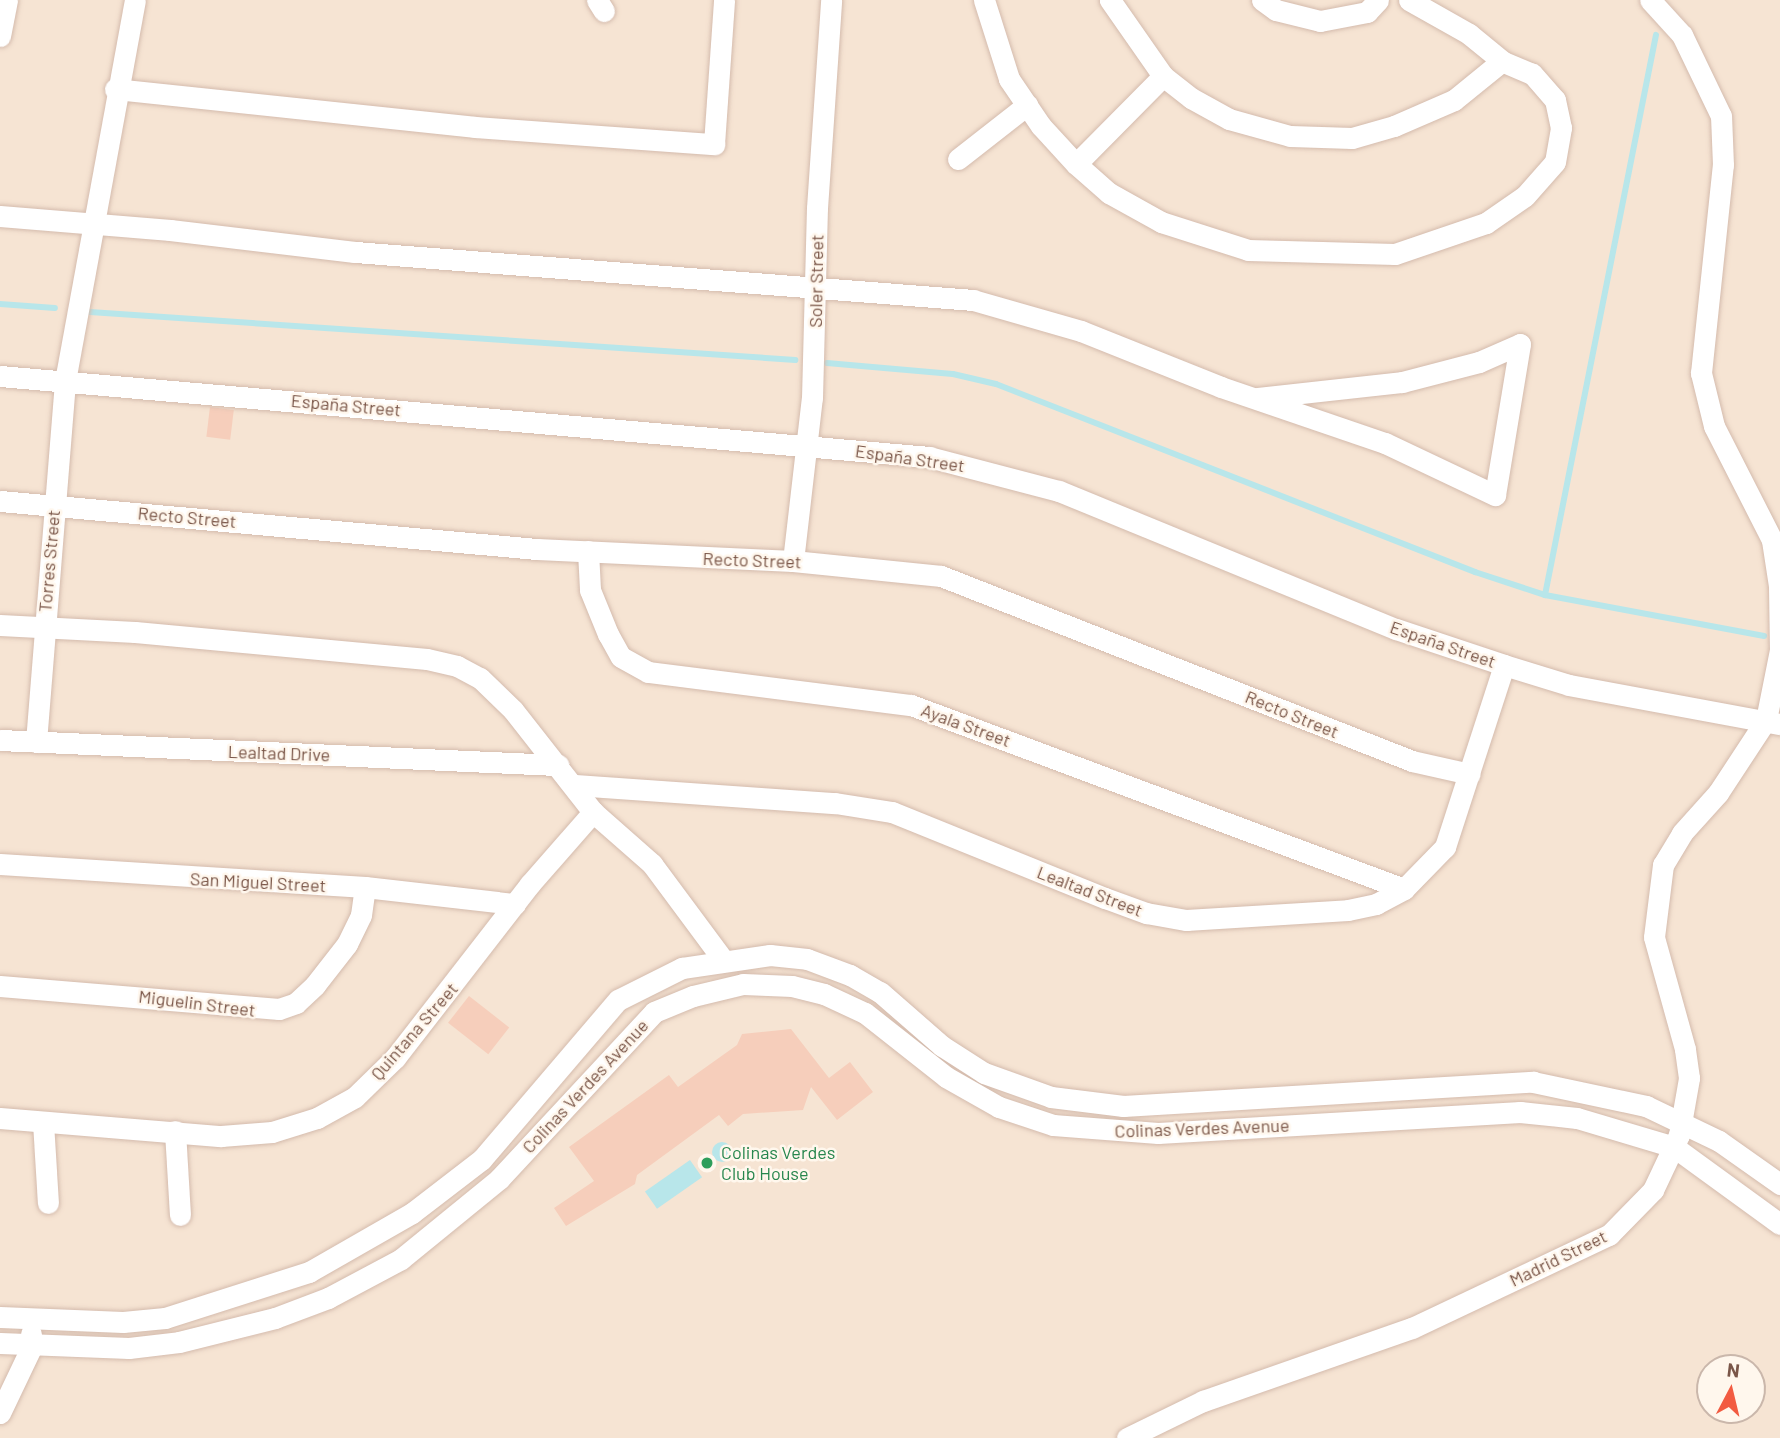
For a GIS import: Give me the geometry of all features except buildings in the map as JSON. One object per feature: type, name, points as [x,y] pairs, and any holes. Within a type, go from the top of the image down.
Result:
[{"type":"street","points":[[0,36],[7,0]]},
{"type":"street","name":"Torres Street","points":[[36,742],[65,381],[115,89],[135,0]]},
{"type":"street","points":[[115,89],[475,127],[714,144],[724,0]]},
{"type":"street","name":"Soler Street","points":[[793,561],[805,446],[816,287],[831,0]]},
{"type":"street","points":[[984,0],[1009,79],[1076,164],[1109,193],[1161,222],[1248,250],[1395,254],[1486,223],[1525,196],[1555,162],[1560,128],[1555,100],[1532,74],[1502,61],[1469,34],[1409,0]]},
{"type":"street","points":[[1110,0],[1163,76],[1229,118],[1256,129],[1320,140],[1352,138],[1425,113],[1454,100],[1502,61]]},
{"type":"street","points":[[1262,0],[1276,10],[1320,21],[1367,12],[1378,0]]},
{"type":"street","points":[[1650,0],[1682,36],[1721,116],[1723,165],[1701,373],[1714,426],[1772,540],[1780,650],[1773,722]]},
{"type":"street","points":[[1076,164],[1163,76]]},
{"type":"street","points":[[958,159],[1027,105]]},
{"type":"street","points":[[0,216],[91,223],[355,252],[973,300],[1081,331],[1257,398],[1385,443],[1495,495],[1520,344],[1479,362],[1402,382],[1257,398]]},
{"type":"street","name":"España Street","points":[[0,376],[929,457],[1059,492],[1396,629],[1504,665],[1569,685],[1773,722]]},
{"type":"street","name":"Recto Street","points":[[0,501],[587,551],[793,561],[941,576],[1412,761],[1470,774]]},
{"type":"street","name":"Ayala Street","points":[[587,551],[590,590],[608,634],[621,657],[641,669],[911,705],[1404,889]]},
{"type":"street","points":[[0,625],[190,637],[457,666],[480,678],[575,785],[593,812],[652,864],[724,961]]},
{"type":"street","name":"Lealtad Street","points":[[575,785],[835,803],[892,812],[1105,898],[1146,913],[1186,920],[1348,910],[1376,904],[1404,889],[1445,847],[1504,665]]},
{"type":"street","name":"Madrid Street","points":[[1127,1438],[1203,1401],[1412,1328],[1609,1235],[1653,1190],[1674,1147],[1682,1122],[1689,1078],[1685,1049],[1654,937],[1663,865],[1682,833],[1718,793],[1773,722]]},
{"type":"street","name":"Lealtad Drive","points":[[0,740],[558,765]]},
{"type":"street","name":"Quintana Street","points":[[0,1118],[221,1136],[272,1132],[317,1118],[355,1097],[395,1058],[515,904],[593,812]]},
{"type":"street","name":"San Miguel Street","points":[[0,864],[365,887],[515,904]]},
{"type":"street","name":"Miguelin Street","points":[[0,986],[279,1009],[296,1003],[315,985],[347,944],[361,915],[365,887]]},
{"type":"street","name":"Colinas Verdes Avenue","points":[[0,1317],[124,1322],[165,1318],[267,1289],[362,1244],[482,1159],[618,1000],[682,968],[724,961],[794,958],[850,975],[880,992],[942,1046],[985,1073],[1023,1090],[1084,1103],[1123,1106],[1533,1082],[1646,1106],[1682,1122],[1757,1164],[1780,1184]]},
{"type":"street","name":"Colinas Verdes Avenue","points":[[0,1343],[31,1348],[129,1348],[179,1342],[275,1318],[328,1298],[401,1259],[499,1179],[654,1012],[693,996],[743,984],[792,986],[824,994],[865,1013],[946,1077],[999,1107],[1053,1125],[1158,1133],[1520,1112],[1577,1118],[1674,1147],[1780,1224]]},
{"type":"street","points":[[43,1122],[48,1203]]},
{"type":"street","points":[[175,1131],[180,1215]]},
{"type":"street","points":[[0,1413],[31,1348],[31,1320]]},
{"type":"shaded area","points":[[0,0],[1780,0],[1780,1438],[0,1438]]},
{"type":"water","points":[[718,1142],[726,1142],[732,1152],[726,1162],[718,1162],[712,1156],[712,1148]]},
{"type":"water","points":[[690,1160],[702,1177],[657,1209],[645,1192]]},
{"type":"waterway","points":[[1545,595],[1656,35]]},
{"type":"waterway","points":[[0,304],[55,308]]},
{"type":"waterway","points":[[90,312],[795,360]]},
{"type":"waterway","points":[[827,363],[953,374],[996,384],[1475,572],[1545,595],[1764,636]]},
{"type":"place","name":"Colinas Verdes Club House","points":[[707,1163]]}]
